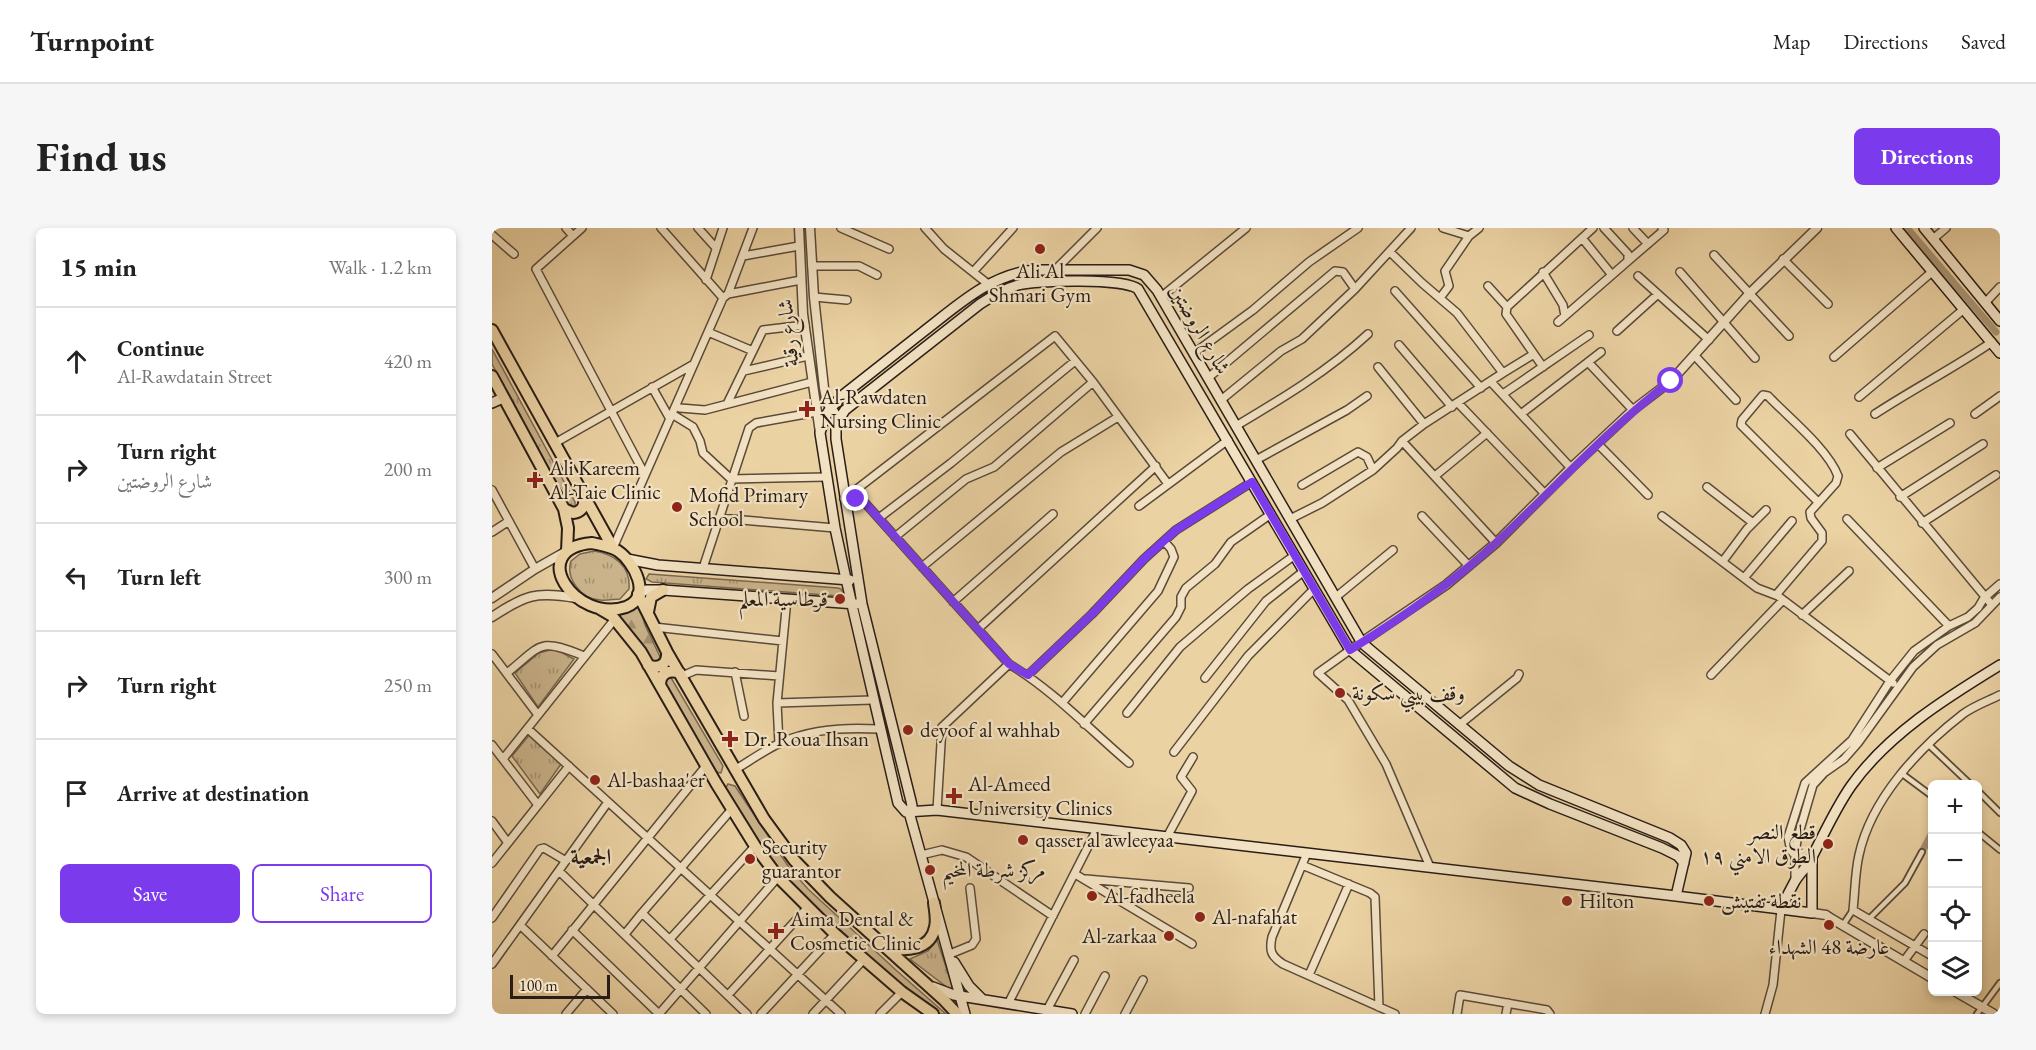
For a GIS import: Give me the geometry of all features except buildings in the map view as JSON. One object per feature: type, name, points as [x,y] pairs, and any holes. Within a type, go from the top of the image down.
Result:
[{"type":"main road","points":[[1896,228],[2000,353]]},
{"type":"main road","points":[[1923,228],[2000,321]]},
{"type":"main road","name":"شارع الروضتين","points":[[821,430],[830,408],[837,400],[988,284],[1018,272],[1133,271],[1148,278],[1161,297],[1362,643]]},
{"type":"main road","name":"شارع الروضتين","points":[[836,424],[845,410],[980,304],[1001,291],[1019,284],[1035,282],[1120,282],[1132,285],[1141,292],[1350,650],[1515,788],[1536,799],[1662,848],[1678,856],[1684,863]]},
{"type":"main road","points":[[492,330],[613,548],[627,559],[638,574],[638,594],[627,607],[600,609],[587,606],[567,588],[560,571],[559,564],[562,556],[574,547],[592,543],[613,548]]},
{"type":"main road","points":[[1989,338],[2000,334]]},
{"type":"main road","points":[[493,380],[564,509],[568,535],[567,551]]},
{"type":"main road","points":[[492,404],[503,398]]},
{"type":"main road","points":[[837,400],[837,408],[845,410]]},
{"type":"main road","points":[[967,1014],[909,812],[912,806],[911,801],[862,604],[844,498],[836,424],[830,421],[824,423],[821,430],[835,528],[872,700],[898,803],[903,810],[909,812],[937,810],[1812,913],[1812,858]]},
{"type":"main road","points":[[564,509],[570,513],[577,513],[584,506],[584,499]]},
{"type":"main road","points":[[627,559],[658,565],[858,580]]},
{"type":"main road","points":[[638,594],[646,590],[663,590],[862,604]]},
{"type":"main road","points":[[648,615],[648,604],[651,597],[663,590]]},
{"type":"main road","points":[[638,594],[667,652],[764,819],[794,860],[957,1014]]},
{"type":"main road","points":[[600,609],[628,635],[648,665],[705,766],[755,846],[778,877],[835,934],[902,992],[933,1014]]},
{"type":"main road","points":[[1362,643],[1509,766],[1539,785],[1675,840],[1685,849],[1676,896]]},
{"type":"main road","points":[[648,665],[655,667],[662,665],[667,659],[667,652]]},
{"type":"main road","points":[[1781,910],[1851,786],[1868,764],[1946,698],[2000,665]]},
{"type":"main road","points":[[660,685],[661,678],[666,673],[673,671],[681,675]]},
{"type":"main road","points":[[881,944],[907,950],[924,944],[934,931],[934,903]]},
{"type":"main road","points":[[948,950],[969,986],[978,996],[987,1001]]},
{"type":"main road","points":[[922,980],[942,991],[960,996],[1008,1004],[1029,1011],[1047,1010],[1071,1014]]},
{"type":"main road","points":[[967,1014],[975,1004],[987,1001]]},
{"type":"street","points":[[566,228],[573,236]]},
{"type":"street","points":[[582,228],[536,269],[645,475]]},
{"type":"street","points":[[661,228],[706,280],[725,296]]},
{"type":"street","points":[[698,228],[716,248]]},
{"type":"street","points":[[706,280],[723,228]]},
{"type":"street","points":[[613,548],[743,256],[753,228]]},
{"type":"street","name":"شارع رقية","points":[[799,228],[805,330],[821,430]]},
{"type":"street","name":"شارع رقية","points":[[810,228],[814,297],[824,388],[827,403],[836,414],[836,424]]},
{"type":"street","points":[[841,228],[889,249]]},
{"type":"street","points":[[925,228],[944,249],[988,284]]},
{"type":"street","points":[[973,272],[1013,228]]},
{"type":"street","points":[[1055,270],[1097,228]]},
{"type":"street","points":[[1161,297],[1246,228]]},
{"type":"street","points":[[1194,353],[1253,310],[1308,262],[1358,228]]},
{"type":"street","points":[[1221,400],[1281,351],[1302,339],[1355,289],[1411,228]]},
{"type":"street","points":[[1443,228],[1469,236]]},
{"type":"street","points":[[1440,298],[1449,286],[1445,272],[1469,236],[1479,228]]},
{"type":"street","points":[[1543,367],[1506,314],[1507,307],[1593,228]]},
{"type":"street","points":[[1604,228],[1628,254],[1628,261]]},
{"type":"street","points":[[1633,228],[1647,244]]},
{"type":"street","points":[[1558,322],[1664,230],[1662,228]]},
{"type":"street","points":[[1430,867],[1386,764],[1348,700],[1318,672],[1446,585],[1496,543],[1633,410],[1671,381],[1750,293],[1817,228]]},
{"type":"street","points":[[1933,239],[1946,228]]},
{"type":"street","points":[[492,235],[514,254]]},
{"type":"street","points":[[1581,238],[1612,275]]},
{"type":"street","points":[[743,256],[799,246]]},
{"type":"street","points":[[1390,252],[1457,313],[1503,374]]},
{"type":"street","points":[[1714,255],[1789,336]]},
{"type":"street","points":[[1783,259],[1828,304]]},
{"type":"street","points":[[812,266],[859,266],[877,275]]},
{"type":"street","points":[[1208,378],[1335,271],[1343,272],[1355,289]]},
{"type":"street","points":[[1834,357],[1933,271]]},
{"type":"street","points":[[1544,272],[1563,305],[1565,316]]},
{"type":"street","points":[[1680,272],[1755,358]]},
{"type":"street","points":[[1638,276],[1709,340]]},
{"type":"street","points":[[725,296],[801,280]]},
{"type":"street","points":[[1488,286],[1507,307]]},
{"type":"street","points":[[1985,303],[2000,287]]},
{"type":"street","points":[[1395,291],[1480,388]]},
{"type":"street","points":[[1617,331],[1658,294]]},
{"type":"street","points":[[814,297],[847,300]]},
{"type":"street","points":[[1859,397],[1964,309]]},
{"type":"street","points":[[728,402],[763,330],[805,330],[812,339],[818,334]]},
{"type":"street","points":[[708,332],[753,351]]},
{"type":"street","points":[[1236,426],[1301,387],[1346,354],[1368,334]]},
{"type":"street","points":[[1503,394],[1589,335]]},
{"type":"street","points":[[844,498],[1055,336],[1093,382],[1168,484]]},
{"type":"street","points":[[1875,414],[1907,393],[1959,365],[1989,338]]},
{"type":"street","points":[[1399,345],[1455,405],[1487,433],[1545,494]]},
{"type":"street","points":[[1521,414],[1601,352]]},
{"type":"street","points":[[1290,519],[1322,503],[1373,470],[1402,441],[1424,424],[1534,354]]},
{"type":"street","points":[[744,370],[808,356]]},
{"type":"street","points":[[1695,356],[1736,400]]},
{"type":"street","points":[[879,518],[951,463],[1075,361]]},
{"type":"street","points":[[1588,362],[1633,410]]},
{"type":"street","points":[[555,443],[694,364]]},
{"type":"street","points":[[1378,367],[1424,424]]},
{"type":"street","points":[[675,406],[705,410],[728,402],[812,382]]},
{"type":"street","points":[[895,537],[966,479],[994,467],[1093,382]]},
{"type":"street","points":[[1491,382],[1571,468]]},
{"type":"street","points":[[652,387],[671,416],[693,427],[703,453],[731,479],[827,477]]},
{"type":"street","points":[[1711,675],[1779,597],[1822,541],[1821,530],[1810,516],[1811,511],[1837,481],[1836,472],[1807,434],[1768,396],[1762,395],[1742,420],[1741,425],[1818,502]]},
{"type":"street","points":[[1256,460],[1347,410],[1367,396]]},
{"type":"street","points":[[1975,414],[2000,396]]},
{"type":"street","points":[[703,568],[747,432],[753,424],[817,412]]},
{"type":"street","points":[[922,567],[1061,452],[1118,417]]},
{"type":"street","points":[[1877,468],[1950,423]]},
{"type":"street","points":[[1435,476],[1487,433]]},
{"type":"street","points":[[1850,434],[1992,605]]},
{"type":"street","points":[[1139,506],[1228,440]]},
{"type":"street","points":[[1402,441],[1496,543]]},
{"type":"street","points":[[1598,444],[1648,495]]},
{"type":"street","points":[[1900,497],[1983,444]]},
{"type":"street","points":[[1302,485],[1358,453],[1367,457],[1373,470]]},
{"type":"street","points":[[978,629],[1156,466]]},
{"type":"street","points":[[1922,523],[1996,475]]},
{"type":"street","points":[[1028,675],[1176,530],[1252,482]]},
{"type":"street","points":[[1707,487],[1753,523]]},
{"type":"street","points":[[492,490],[535,570]]},
{"type":"street","points":[[844,498],[863,501],[1009,664],[1028,675],[1062,703],[1129,763]]},
{"type":"street","points":[[1723,561],[1766,510]]},
{"type":"street","points":[[953,602],[1053,514]]},
{"type":"street","points":[[1084,724],[1176,617],[1186,588],[1215,564],[1231,542],[1271,514]]},
{"type":"street","points":[[1422,516],[1468,565]]},
{"type":"street","points":[[1662,516],[1757,588],[1779,597],[1898,686]]},
{"type":"street","points":[[719,518],[835,528]]},
{"type":"street","points":[[1847,519],[1949,626]]},
{"type":"street","points":[[492,532],[509,520]]},
{"type":"street","points":[[1744,578],[1792,521]]},
{"type":"street","points":[[1062,703],[1158,591],[1174,557],[1164,541]]},
{"type":"street","points":[[1336,597],[1393,550]]},
{"type":"street","points":[[492,598],[567,551]]},
{"type":"street","points":[[1126,713],[1180,647],[1248,589],[1295,555]]},
{"type":"street","points":[[1205,678],[1266,601],[1304,571]]},
{"type":"street","points":[[1802,615],[1849,571]]},
{"type":"street","points":[[1795,855],[1791,851],[1788,837],[1805,783],[1852,740],[1890,681],[1914,651],[1949,626],[1968,616],[2000,584]]},
{"type":"street","points":[[1174,752],[1248,656],[1314,589]]},
{"type":"street","points":[[492,617],[513,603],[531,596],[549,594],[576,598]]},
{"type":"street","points":[[1796,880],[1797,840],[1813,785],[1824,773],[1844,759],[1858,743],[1898,686],[1921,659],[1938,645],[1984,616],[2000,597]]},
{"type":"street","points":[[779,744],[777,703],[787,599]]},
{"type":"street","points":[[503,759],[614,620]]},
{"type":"street","points":[[654,627],[783,641]]},
{"type":"street","points":[[507,674],[541,646],[555,645],[584,656]]},
{"type":"street","points":[[492,654],[538,715]]},
{"type":"street","points":[[937,810],[942,727],[1009,664]]},
{"type":"street","points":[[681,675],[696,670],[779,675]]},
{"type":"street","points":[[735,672],[744,716]]},
{"type":"street","points":[[1459,725],[1519,674]]},
{"type":"street","points":[[1843,925],[1853,910],[1858,856],[1866,832],[1893,783],[1909,762],[1965,712],[2000,695]]},
{"type":"street","points":[[777,703],[872,700]]},
{"type":"street","points":[[528,729],[841,1014]]},
{"type":"street","points":[[736,769],[797,736],[843,729],[879,729]]},
{"type":"street","points":[[492,745],[538,805]]},
{"type":"street","points":[[1929,745],[1966,780]]},
{"type":"street","points":[[1167,837],[1192,792],[1180,777],[1193,757]]},
{"type":"street","points":[[492,863],[569,766]]},
{"type":"street","points":[[552,956],[705,766]]},
{"type":"street","points":[[1901,772],[1928,793]]},
{"type":"street","points":[[1982,797],[2000,813]]},
{"type":"street","points":[[492,964],[608,802]]},
{"type":"street","points":[[625,934],[732,809]]},
{"type":"street","points":[[492,821],[508,843]]},
{"type":"street","points":[[1008,1004],[1097,829]]},
{"type":"street","points":[[1980,834],[2000,850]]},
{"type":"street","points":[[670,939],[755,846]]},
{"type":"street","points":[[492,918],[540,849],[544,848],[566,861]]},
{"type":"street","points":[[921,855],[942,850],[966,857],[1053,916]]},
{"type":"street","points":[[1870,918],[1905,883],[1922,852]]},
{"type":"street","points":[[1307,853],[1272,937],[1270,949],[1272,956],[1276,960],[1395,1014]]},
{"type":"street","points":[[1302,865],[1375,897],[1379,1007]]},
{"type":"street","points":[[559,871],[706,1014]]},
{"type":"street","points":[[1075,874],[1192,944]]},
{"type":"street","points":[[572,930],[659,1014],[778,877]]},
{"type":"street","points":[[1084,879],[1189,888]]},
{"type":"street","points":[[1309,975],[1349,884]]},
{"type":"street","points":[[948,950],[972,945],[976,939],[970,888]]},
{"type":"street","points":[[728,995],[807,908]]},
{"type":"street","points":[[1766,1014],[1773,985],[1781,910]]},
{"type":"street","points":[[1853,910],[1928,953]]},
{"type":"street","points":[[642,913],[747,1014]]},
{"type":"street","points":[[1812,913],[1826,915],[1928,976]]},
{"type":"street","points":[[520,925],[612,1014]]},
{"type":"street","points":[[761,1014],[835,934]]},
{"type":"street","points":[[1904,961],[1924,934]]},
{"type":"street","points":[[813,1014],[864,959]]},
{"type":"street","points":[[1047,1010],[1074,960]]},
{"type":"street","points":[[1085,1014],[1105,976]]},
{"type":"street","points":[[1125,1014],[1143,981]]},
{"type":"street","points":[[1979,1010],[2000,983]]},
{"type":"street","points":[[566,1014],[587,989]]},
{"type":"street","points":[[880,1014],[902,992]]},
{"type":"street","points":[[1457,1014],[1460,995],[1547,1010],[1550,1014]]},
{"type":"street","points":[[1961,996],[1979,1010],[1994,1014]]},
{"type":"street","points":[[1506,1014],[1508,1003]]},
{"type":"green space","points":[[492,349],[575,502],[573,508],[568,504],[492,364]]},
{"type":"green space","points":[[594,551],[614,558],[624,568],[629,581],[629,589],[620,599],[593,599],[576,587],[570,575],[571,561],[580,554]]},
{"type":"green space","points":[[649,574],[838,588],[843,593],[839,596],[652,582],[646,579]]},
{"type":"green space","points":[[639,603],[645,625],[662,661],[653,664],[638,639],[614,615],[625,612]]},
{"type":"green space","points":[[557,650],[574,659],[538,707],[515,673],[539,653]]},
{"type":"green space","points":[[670,676],[723,766],[721,773],[716,772],[664,684],[665,677]]},
{"type":"green space","points":[[530,734],[561,764],[540,794],[512,756]]},
{"type":"green space","points":[[728,784],[735,786],[790,869],[808,889],[946,1014],[939,1014],[891,978],[786,878],[756,839],[725,789]]},
{"type":"green space","points":[[937,940],[952,989],[910,959],[928,951]]},
{"type":"waterway","points":[[1907,228],[1996,332]]},
{"type":"waterway","points":[[1924,848],[1931,834]]},
{"type":"place","name":"Ali Al Shmari Gym","points":[[1040,249]]},
{"type":"place","name":"Al-Rawdaten Nursing Clinic","points":[[807,409]]},
{"type":"place","name":"Ali Kareem Al-Taie Clinic","points":[[535,480]]},
{"type":"place","name":"Mofid Primary School","points":[[677,507]]},
{"type":"place","name":"قرطاسية المعلم","points":[[840,599]]},
{"type":"place","name":"وقف بيبي سكونة","points":[[1340,693]]},
{"type":"place","name":"deyoof al wahhab","points":[[908,730]]},
{"type":"place","name":"Dr. Roua Ihsan","points":[[730,739]]},
{"type":"place","name":"Al-bashaa'er","points":[[595,780]]},
{"type":"place","name":"Al-Ameed University Clinics","points":[[954,796]]},
{"type":"place","name":"qasser al awleeyaa","points":[[1023,840]]},
{"type":"place","name":"قطع النصر الطوق الامني ۱۹","points":[[1828,844]]},
{"type":"place","name":"Security guarantor","points":[[750,859]]},
{"type":"place","name":"مركز شرطة المخيم","points":[[930,870]]},
{"type":"place","name":"Al-fadheela","points":[[1092,896]]},
{"type":"place","name":"Hilton","points":[[1567,901]]},
{"type":"place","name":"نقطة تفتيش","points":[[1709,901]]},
{"type":"place","name":"Al-nafahat","points":[[1200,917]]},
{"type":"place","name":"عارضة 48 الشهداء","points":[[1829,925]]},
{"type":"place","name":"Aima Dental & Cosmetic Clinic","points":[[776,931]]},
{"type":"place","name":"Al-zarkaa","points":[[1169,936]]},
{"type":"district","name":"الجمعية","points":[[591,856]]},
{"type":"route","points":[[856,499],[866,504],[1009,664],[1028,675],[1176,530],[1252,482],[1350,650],[1446,585],[1496,543],[1633,410],[1671,381]]}]
